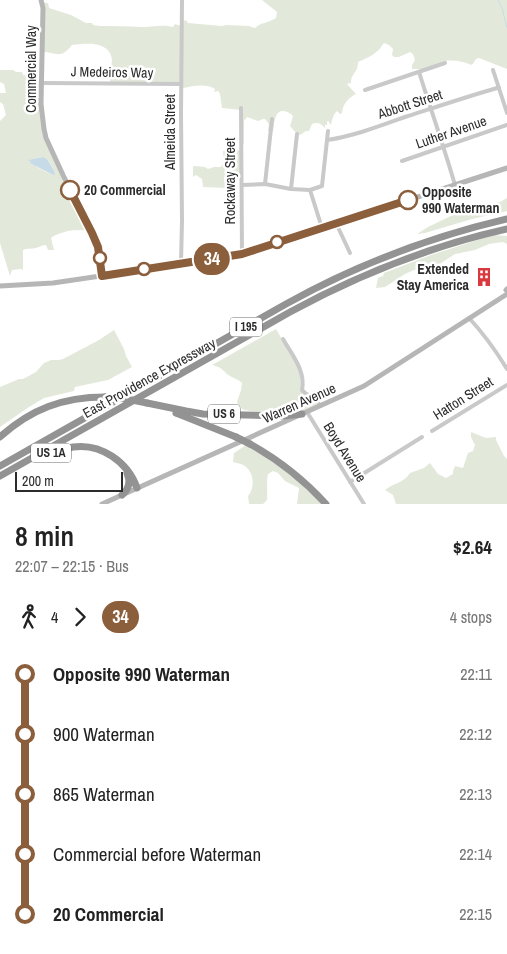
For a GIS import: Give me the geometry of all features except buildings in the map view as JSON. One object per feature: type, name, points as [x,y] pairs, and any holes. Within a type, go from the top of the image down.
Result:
[{"type":"highway","name":"East Providence Expressway","points":[[0,466],[327,282],[406,249],[463,230],[507,219]]},
{"type":"highway","name":"East Providence Expressway","points":[[0,476],[325,294],[367,274],[416,255],[507,229]]},
{"type":"highway","name":"US 6","points":[[0,437],[24,418],[48,406],[80,398],[127,398],[198,413],[283,416],[304,413]]},
{"type":"highway","points":[[147,403],[250,444],[289,469],[326,504]]},
{"type":"highway","name":"US 1A","points":[[14,468],[60,450],[82,446],[106,453],[124,466]]},
{"type":"highway","points":[[124,466],[132,474],[137,488]]},
{"type":"highway","points":[[122,495],[128,488],[129,482],[124,466]]},
{"type":"main road","name":"Commercial Way","points":[[41,0],[41,104],[46,138],[98,247],[102,276]]},
{"type":"main road","points":[[0,286],[53,283],[242,254],[507,168]]},
{"type":"main road","name":"Warren Avenue","points":[[102,504],[370,383],[507,291]]},
{"type":"street","name":"Almeida Street","points":[[180,264],[182,221],[182,0]]},
{"type":"street","points":[[365,90],[445,63]]},
{"type":"street","points":[[493,70],[507,113]]},
{"type":"street","points":[[420,72],[455,185]]},
{"type":"street","name":"J Medeiros Way","points":[[42,83],[181,84]]},
{"type":"street","name":"Abbott Street","points":[[327,140],[371,129],[499,88]]},
{"type":"street","name":"Rockaway Street","points":[[241,108],[242,254]]},
{"type":"street","points":[[265,184],[272,119]]},
{"type":"street","name":"Luther Avenue","points":[[402,160],[507,125]]},
{"type":"street","points":[[242,185],[265,184],[291,189],[310,190],[322,186],[328,131]]},
{"type":"street","points":[[291,189],[298,134]]},
{"type":"street","points":[[310,190],[322,228]]},
{"type":"street","points":[[336,223],[350,253]]},
{"type":"street","points":[[471,316],[507,369]]},
{"type":"street","points":[[283,339],[301,370],[304,383],[302,390],[304,393],[316,397],[320,406]]},
{"type":"street","name":"Hatton Street","points":[[432,431],[507,385]]},
{"type":"street","name":"Boyd Avenue","points":[[304,413],[364,504]]},
{"type":"street","points":[[350,482],[422,437]]},
{"type":"green space","points":[[42,0],[48,3],[49,8],[71,15],[86,23],[100,26],[173,27],[175,24],[181,26],[186,20],[188,23],[249,26],[255,28],[276,18],[277,12],[262,0],[507,0],[507,69],[479,58],[472,65],[449,61],[441,62],[441,64],[420,71],[420,69],[412,69],[415,60],[413,54],[410,52],[394,57],[392,55],[393,49],[384,43],[370,57],[358,62],[351,83],[347,84],[356,94],[346,102],[342,113],[340,114],[337,111],[331,125],[328,121],[325,128],[319,123],[312,124],[309,131],[300,135],[290,126],[293,116],[290,113],[282,111],[277,114],[273,132],[268,131],[269,124],[265,119],[258,121],[247,117],[244,121],[244,143],[242,145],[241,110],[222,108],[220,94],[218,91],[214,92],[215,89],[211,87],[183,88],[181,85],[110,84],[112,60],[107,49],[102,46],[91,44],[72,45],[61,54],[42,52]]},
{"type":"green space","points":[[0,70],[13,70],[22,72],[23,75],[27,76],[36,74],[37,82],[42,82],[43,127],[89,229],[68,231],[51,238],[54,250],[48,250],[46,245],[43,245],[23,250],[23,270],[12,270],[10,276],[0,243],[0,121],[6,115],[3,104],[0,102],[0,93],[6,93],[4,84],[0,82]],"holes":[[[45,158],[52,167],[53,175],[37,167],[29,160]]]},
{"type":"green space","points":[[241,150],[240,174],[232,171],[226,173],[224,178],[226,188],[203,187],[202,179],[196,175],[193,177],[194,166],[208,169],[221,167],[224,162],[223,151]]},
{"type":"green space","points":[[507,198],[507,211],[417,234],[457,213],[478,209]]},
{"type":"green space","points":[[493,235],[507,236],[507,244],[503,242],[489,244],[475,250],[455,254],[435,267],[414,270],[385,287],[376,288],[378,278],[383,276],[384,273],[431,255]]},
{"type":"green space","points":[[276,329],[300,370],[301,390],[314,398],[321,406],[302,415],[244,410],[239,407],[237,402],[242,383],[221,368],[212,365]]},
{"type":"green space","points":[[114,330],[132,367],[108,380],[75,387],[74,391],[44,398],[0,427],[0,387],[36,372],[44,363],[63,359]]},
{"type":"green space","points":[[471,432],[486,438],[496,437],[507,459],[507,504],[396,504],[393,495],[385,490],[405,479],[410,473],[424,468],[430,463],[438,474],[446,478],[453,474],[455,466],[463,468],[468,453],[473,451],[475,445]]},
{"type":"green space","points":[[246,445],[285,469],[302,483],[322,504],[297,504],[299,488],[285,481],[278,473],[273,471],[268,474],[267,500],[263,504],[249,504],[248,496],[253,483],[251,474],[245,466],[233,462],[234,453]]},
{"type":"water","points":[[43,157],[49,162],[55,174],[53,175],[30,163],[28,160]]},
{"type":"waterway","points":[[498,0],[507,28]]},
{"type":"bus line","name":"34","points":[[70,190],[98,247],[102,276],[242,254],[408,200]]},
{"type":"place","name":"20 Commercial","points":[[70,190]]},
{"type":"place","name":"Opposite 990 Waterman","points":[[408,200]]},
{"type":"place","name":"Extended Stay America","points":[[484,277]]}]
